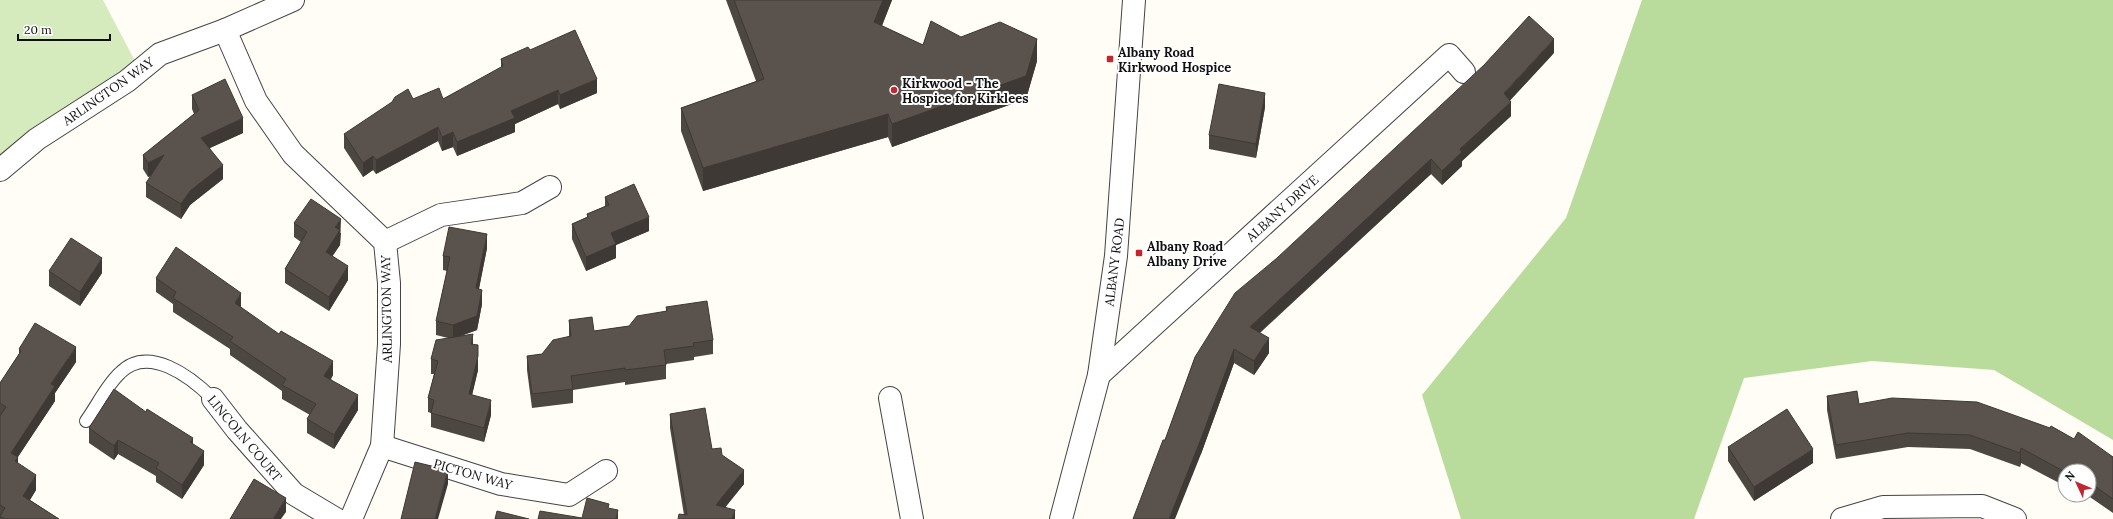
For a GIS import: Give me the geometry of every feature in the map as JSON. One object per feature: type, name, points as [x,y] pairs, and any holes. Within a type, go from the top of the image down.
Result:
[{"type":"street","name":"ARLINGTON WAY","points":[[0,170],[37,139],[127,81],[160,54],[225,30],[293,0]]},
{"type":"street","name":"ALBANY ROAD","points":[[1060,519],[1099,375],[1116,256],[1134,0]]},
{"type":"street","name":"ARLINGTON WAY","points":[[225,30],[256,101],[293,154],[385,242],[388,283],[389,344],[382,446],[351,519]]},
{"type":"street","name":"ALBANY DRIVE","points":[[1099,375],[1449,55],[1464,72]]},
{"type":"street","points":[[385,242],[442,215],[522,203],[550,187]]},
{"type":"street","points":[[890,398],[912,519]]},
{"type":"street","name":"LINCOLN COURT","points":[[213,399],[253,449],[294,494],[336,519]]},
{"type":"street","name":"PICTON WAY","points":[[382,446],[501,484],[569,495],[606,471]]},
{"type":"street","points":[[1842,519],[1884,513],[1982,506],[2015,519]]},
{"type":"lane","name":"LINCOLN COURT","points":[[86,421],[119,373],[132,364],[152,360],[180,374],[201,387],[213,399]]},
{"type":"green space","points":[[0,0],[103,0],[136,63],[0,158]]},
{"type":"green space","points":[[1642,0],[2113,0],[2113,440],[1994,370],[1872,361],[1744,378],[1694,519],[1461,519],[1422,395],[1566,218]]},
{"type":"building","name":"Kirkwood - The Hospice for Kirklees","points":[[734,0],[883,0],[874,22],[923,45],[931,21],[961,37],[1000,22],[1037,39],[1026,76],[892,124],[888,114],[703,168],[681,108],[764,79]]},
{"type":"building","points":[[1529,16],[1554,39],[1504,93],[1511,102],[1460,149],[1462,152],[1442,171],[1431,159],[1250,327],[1269,338],[1254,361],[1234,349],[1201,439],[1169,519],[1133,519],[1163,440],[1165,440],[1195,357],[1235,293],[1277,258],[1484,65]]},
{"type":"building","points":[[575,30],[597,79],[560,95],[558,90],[511,111],[515,118],[457,142],[453,132],[442,137],[438,127],[376,160],[373,156],[363,163],[344,134],[392,102],[395,97],[408,89],[413,99],[439,88],[443,99],[503,66],[501,59],[528,47],[530,50]]},
{"type":"building","points":[[225,79],[243,118],[201,138],[223,165],[190,191],[181,204],[146,183],[164,155],[148,163],[143,155],[199,110],[192,95]]},
{"type":"building","points":[[1219,84],[1265,93],[1256,144],[1209,135]]},
{"type":"building","points":[[634,184],[649,217],[611,233],[616,244],[586,257],[572,224],[588,217],[587,214],[609,205],[605,197]]},
{"type":"building","points":[[311,199],[341,219],[335,227],[340,230],[326,252],[348,266],[329,297],[285,269],[307,232],[294,223]]},
{"type":"building","points":[[449,227],[487,234],[476,288],[482,290],[477,316],[453,325],[436,321],[450,257],[443,256]]},
{"type":"building","points":[[71,238],[102,258],[80,292],[49,271]]},
{"type":"building","points":[[176,247],[241,293],[235,303],[279,334],[281,331],[333,361],[324,376],[358,395],[334,435],[307,419],[316,404],[282,385],[286,379],[230,341],[233,337],[173,298],[176,292],[156,278]]},
{"type":"building","points":[[707,301],[713,340],[693,343],[694,346],[664,350],[666,365],[625,370],[625,368],[571,376],[573,389],[532,394],[527,356],[542,354],[553,340],[571,336],[569,320],[592,317],[594,331],[629,326],[637,316],[667,311],[666,307]]},
{"type":"building","points":[[35,323],[76,347],[51,384],[55,386],[11,453],[18,457],[15,461],[36,475],[23,496],[59,519],[5,519],[0,516],[5,508],[0,505],[0,416],[6,407],[0,403],[0,383],[21,351],[19,349]]},
{"type":"building","points":[[473,334],[471,344],[478,345],[478,356],[469,394],[491,400],[484,428],[431,413],[434,400],[428,398],[438,361],[431,359],[436,340]]},
{"type":"building","points":[[114,389],[146,412],[147,409],[193,438],[190,442],[204,451],[182,485],[156,468],[159,463],[118,440],[114,446],[89,428]]},
{"type":"building","points":[[1857,391],[1859,404],[1892,398],[1977,402],[2050,428],[2051,426],[2074,439],[2078,432],[2113,457],[2113,499],[2097,488],[2097,463],[2057,463],[2057,468],[2021,448],[2020,453],[1970,435],[1908,433],[1836,445],[1827,396]]},
{"type":"building","points":[[705,408],[712,449],[721,448],[722,455],[744,470],[716,505],[735,510],[732,519],[678,519],[679,514],[687,515],[670,414]]},
{"type":"building","points":[[1787,409],[1813,449],[1754,487],[1728,447]]},
{"type":"building","points":[[415,462],[448,470],[435,519],[401,519]]},
{"type":"building","points":[[254,479],[286,498],[273,519],[230,519]]},
{"type":"building","points":[[587,498],[609,504],[608,508],[618,510],[616,519],[538,519],[540,511],[582,518]]},
{"type":"building","points":[[497,511],[529,519],[495,519]]},
{"type":"place","name":"Albany Road Kirkwood Hospice","points":[[1110,59]]},
{"type":"place","name":"Kirkwood - The Hospice for Kirklees","points":[[894,90]]},
{"type":"place","name":"Albany Road Albany Drive","points":[[1139,253]]}]
